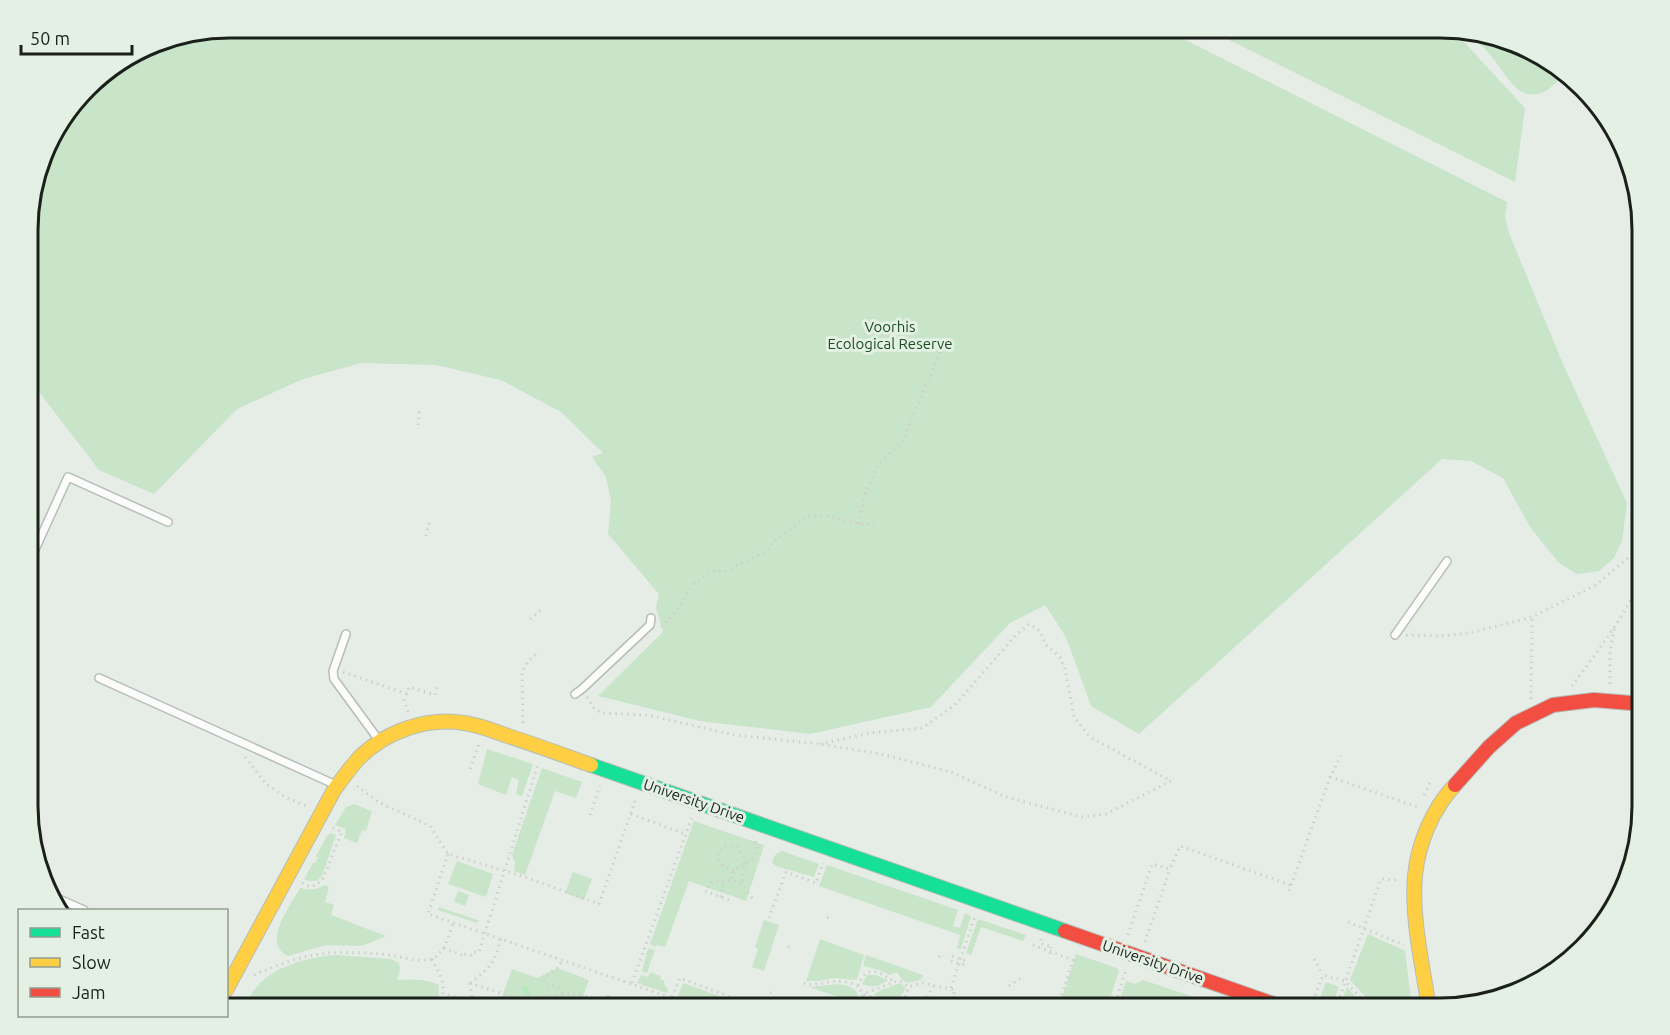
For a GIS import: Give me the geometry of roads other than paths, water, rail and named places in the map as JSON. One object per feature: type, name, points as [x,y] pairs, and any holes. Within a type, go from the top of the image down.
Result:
[{"type":"street","points":[[1427,997],[1415,909],[1415,874],[1422,843],[1433,816],[1447,793],[1489,747],[1516,723],[1553,705],[1594,700],[1632,703]]},
{"type":"street","name":"University Drive","points":[[228,986],[336,785],[356,760],[379,741],[405,729],[436,723],[462,723],[484,728],[1254,997]]},
{"type":"lane","points":[[38,543],[68,477],[168,522]]},
{"type":"lane","points":[[1395,635],[1447,561]]},
{"type":"lane","points":[[575,694],[651,622]]},
{"type":"lane","points":[[345,634],[333,671],[334,680],[379,741]]},
{"type":"lane","points":[[99,678],[336,785]]},
{"type":"lane","points":[[62,900],[82,909]]},
{"type":"waterway","points":[[525,988],[529,998]]},
{"type":"park label","name":"Voorhis Ecological Reserve","points":[[890,336]]}]
